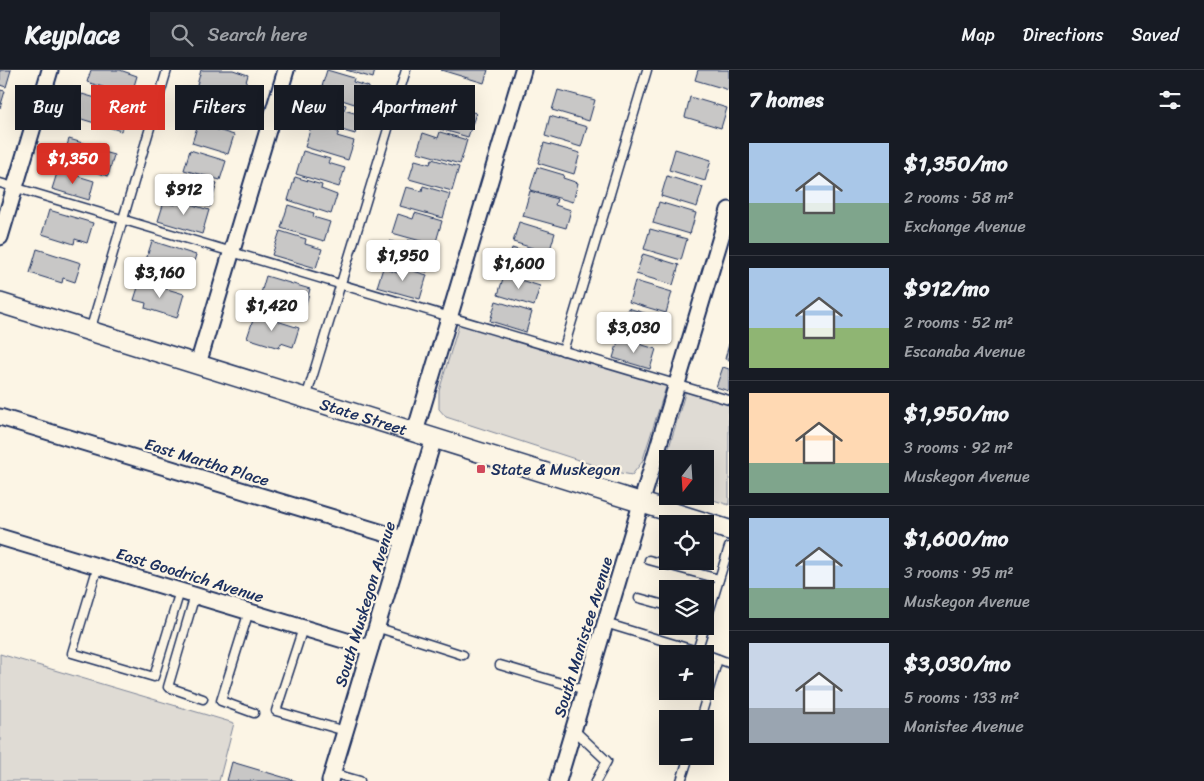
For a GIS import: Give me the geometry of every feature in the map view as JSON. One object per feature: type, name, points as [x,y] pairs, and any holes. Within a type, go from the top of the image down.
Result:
[{"type":"street","points":[[0,237],[50,70]]},
{"type":"street","points":[[198,364],[286,70]]},
{"type":"street","points":[[415,432],[523,70]]},
{"type":"street","name":"South Manistee Avenue","points":[[558,781],[729,210]]},
{"type":"street","name":"State Street","points":[[0,303],[729,530]]},
{"type":"street","name":"East Martha Place","points":[[0,418],[403,539]]},
{"type":"street","name":"South Muskegon Avenue","points":[[331,777],[434,438]]},
{"type":"street","name":"East Goodrich Avenue","points":[[0,537],[370,648]]},
{"type":"lane","points":[[90,331],[167,70]]},
{"type":"lane","points":[[306,398],[406,70]]},
{"type":"lane","points":[[563,351],[647,70]]},
{"type":"lane","points":[[0,183],[729,400]]},
{"type":"lane","points":[[714,594],[729,547]]},
{"type":"lane","points":[[649,560],[719,579]]},
{"type":"lane","points":[[98,566],[72,652],[154,678],[188,593]]},
{"type":"lane","points":[[188,593],[168,687],[203,699]]},
{"type":"lane","points":[[639,598],[659,604]]},
{"type":"lane","points":[[248,611],[221,701],[254,713]]},
{"type":"lane","points":[[605,623],[676,645]]},
{"type":"lane","points":[[376,627],[462,655]]},
{"type":"lane","points":[[303,628],[276,711],[345,731]]},
{"type":"lane","points":[[714,658],[729,662]]},
{"type":"lane","points":[[703,710],[718,659]]},
{"type":"lane","points":[[500,665],[585,690]]},
{"type":"lane","points":[[573,730],[607,761],[596,781]]},
{"type":"lane","points":[[681,781],[686,765]]},
{"type":"lane","points":[[331,777],[360,781]]},
{"type":"shaded area","points":[[460,321],[667,384],[642,462],[632,475],[615,472],[446,417],[439,409],[439,391]]},
{"type":"shaded area","points":[[686,390],[729,403],[729,505],[714,500],[714,450],[668,450]]},
{"type":"shaded area","points":[[0,654],[234,723],[219,781],[0,781]]},
{"type":"building","points":[[0,70],[11,70],[6,87],[0,85]]},
{"type":"building","points":[[91,70],[120,70],[137,76],[134,85],[96,85],[87,82]]},
{"type":"building","points":[[201,70],[233,70],[248,75],[245,85],[197,85]]},
{"type":"building","points":[[327,70],[354,78],[353,82],[363,85],[354,85],[354,104],[344,101],[344,85],[322,85]]},
{"type":"building","points":[[346,70],[375,70],[373,78]]},
{"type":"building","points":[[441,70],[488,70],[484,83]]},
{"type":"building","points":[[698,70],[729,70],[729,90],[695,80]]},
{"type":"building","points":[[0,90],[5,91],[0,108]]},
{"type":"building","points":[[558,90],[595,100],[589,121],[552,110]]},
{"type":"building","points":[[82,94],[91,97],[91,122],[81,119]]},
{"type":"building","points":[[690,97],[727,108],[721,128],[685,117]]},
{"type":"building","points":[[344,110],[354,113],[355,134],[342,130],[344,130]]},
{"type":"building","points":[[550,116],[587,127],[581,147],[545,136]]},
{"type":"building","points":[[196,130],[218,130],[234,135],[228,154],[192,143]]},
{"type":"building","points":[[310,130],[333,130],[339,132],[337,136],[354,141],[348,160],[305,147]]},
{"type":"building","points":[[444,130],[470,130],[468,137]]},
{"type":"building","points":[[440,132],[467,140],[460,164],[417,152],[423,133],[438,138]]},
{"type":"building","points":[[69,139],[93,146],[92,149],[114,155],[108,176],[62,162]]},
{"type":"building","points":[[544,143],[580,153],[574,174],[538,163]]},
{"type":"building","points":[[675,149],[711,160],[705,181],[669,170]]},
{"type":"building","points":[[190,150],[226,161],[220,180],[184,170]]},
{"type":"building","points":[[303,151],[330,159],[328,163],[345,168],[339,187],[296,174]]},
{"type":"building","points":[[432,159],[459,167],[452,191],[409,179],[415,160],[430,164]]},
{"type":"building","points":[[537,167],[564,175],[563,178],[578,183],[573,202],[530,190]]},
{"type":"building","points":[[58,170],[94,181],[89,200],[52,189]]},
{"type":"building","points":[[185,173],[217,183],[210,207],[166,194],[172,174],[184,178]]},
{"type":"building","points":[[667,176],[703,187],[697,207],[661,196]]},
{"type":"building","points":[[295,177],[322,185],[321,189],[337,195],[331,214],[288,200]]},
{"type":"building","points":[[423,186],[450,194],[443,218],[400,206],[406,187],[422,191]]},
{"type":"building","points":[[530,191],[557,199],[555,205],[571,210],[566,228],[523,216]]},
{"type":"building","points":[[177,200],[209,210],[202,234],[158,221],[164,202],[175,205]]},
{"type":"building","points":[[659,202],[696,213],[690,234],[653,223]]},
{"type":"building","points":[[288,205],[314,213],[313,217],[330,222],[324,241],[281,228]]},
{"type":"building","points":[[49,210],[93,223],[87,243],[75,239],[74,244],[42,234]]},
{"type":"building","points":[[415,213],[442,221],[435,245],[392,233],[398,214],[413,219]]},
{"type":"building","points":[[519,222],[555,233],[549,253],[513,242]]},
{"type":"building","points":[[650,229],[687,239],[681,260],[644,249]]},
{"type":"building","points":[[280,231],[306,239],[305,244],[322,249],[316,268],[272,255]]},
{"type":"building","points":[[408,240],[435,248],[427,272],[385,260],[390,241],[406,246]]},
{"type":"building","points":[[152,241],[196,255],[188,279],[156,269],[157,264],[146,260]]},
{"type":"building","points":[[512,248],[548,259],[542,279],[506,268]]},
{"type":"building","points":[[37,249],[81,263],[75,282],[63,278],[62,283],[30,273]]},
{"type":"building","points":[[643,254],[679,265],[673,285],[636,274]]},
{"type":"building","points":[[400,267],[427,275],[420,299],[377,287],[383,268],[398,273]]},
{"type":"building","points":[[504,275],[540,286],[534,306],[498,295]]},
{"type":"building","points":[[266,276],[310,289],[305,308],[293,305],[291,310],[259,300]]},
{"type":"building","points":[[140,281],[184,294],[177,318],[145,308],[146,303],[134,300]]},
{"type":"building","points":[[635,281],[672,292],[666,313],[629,302]]},
{"type":"building","points":[[496,301],[532,312],[526,332],[490,321]]},
{"type":"building","points":[[628,308],[664,319],[658,339],[622,328]]},
{"type":"building","points":[[255,314],[299,328],[293,347],[281,343],[279,348],[247,338]]},
{"type":"building","points":[[619,338],[656,349],[650,369],[613,358]]},
{"type":"building","points":[[729,344],[729,360],[725,359]]},
{"type":"building","points":[[723,367],[729,369],[729,391],[716,387]]},
{"type":"building","points":[[232,762],[296,781],[227,781]]},
{"type":"place","name":"State & Muskegon","points":[[481,469]]}]
